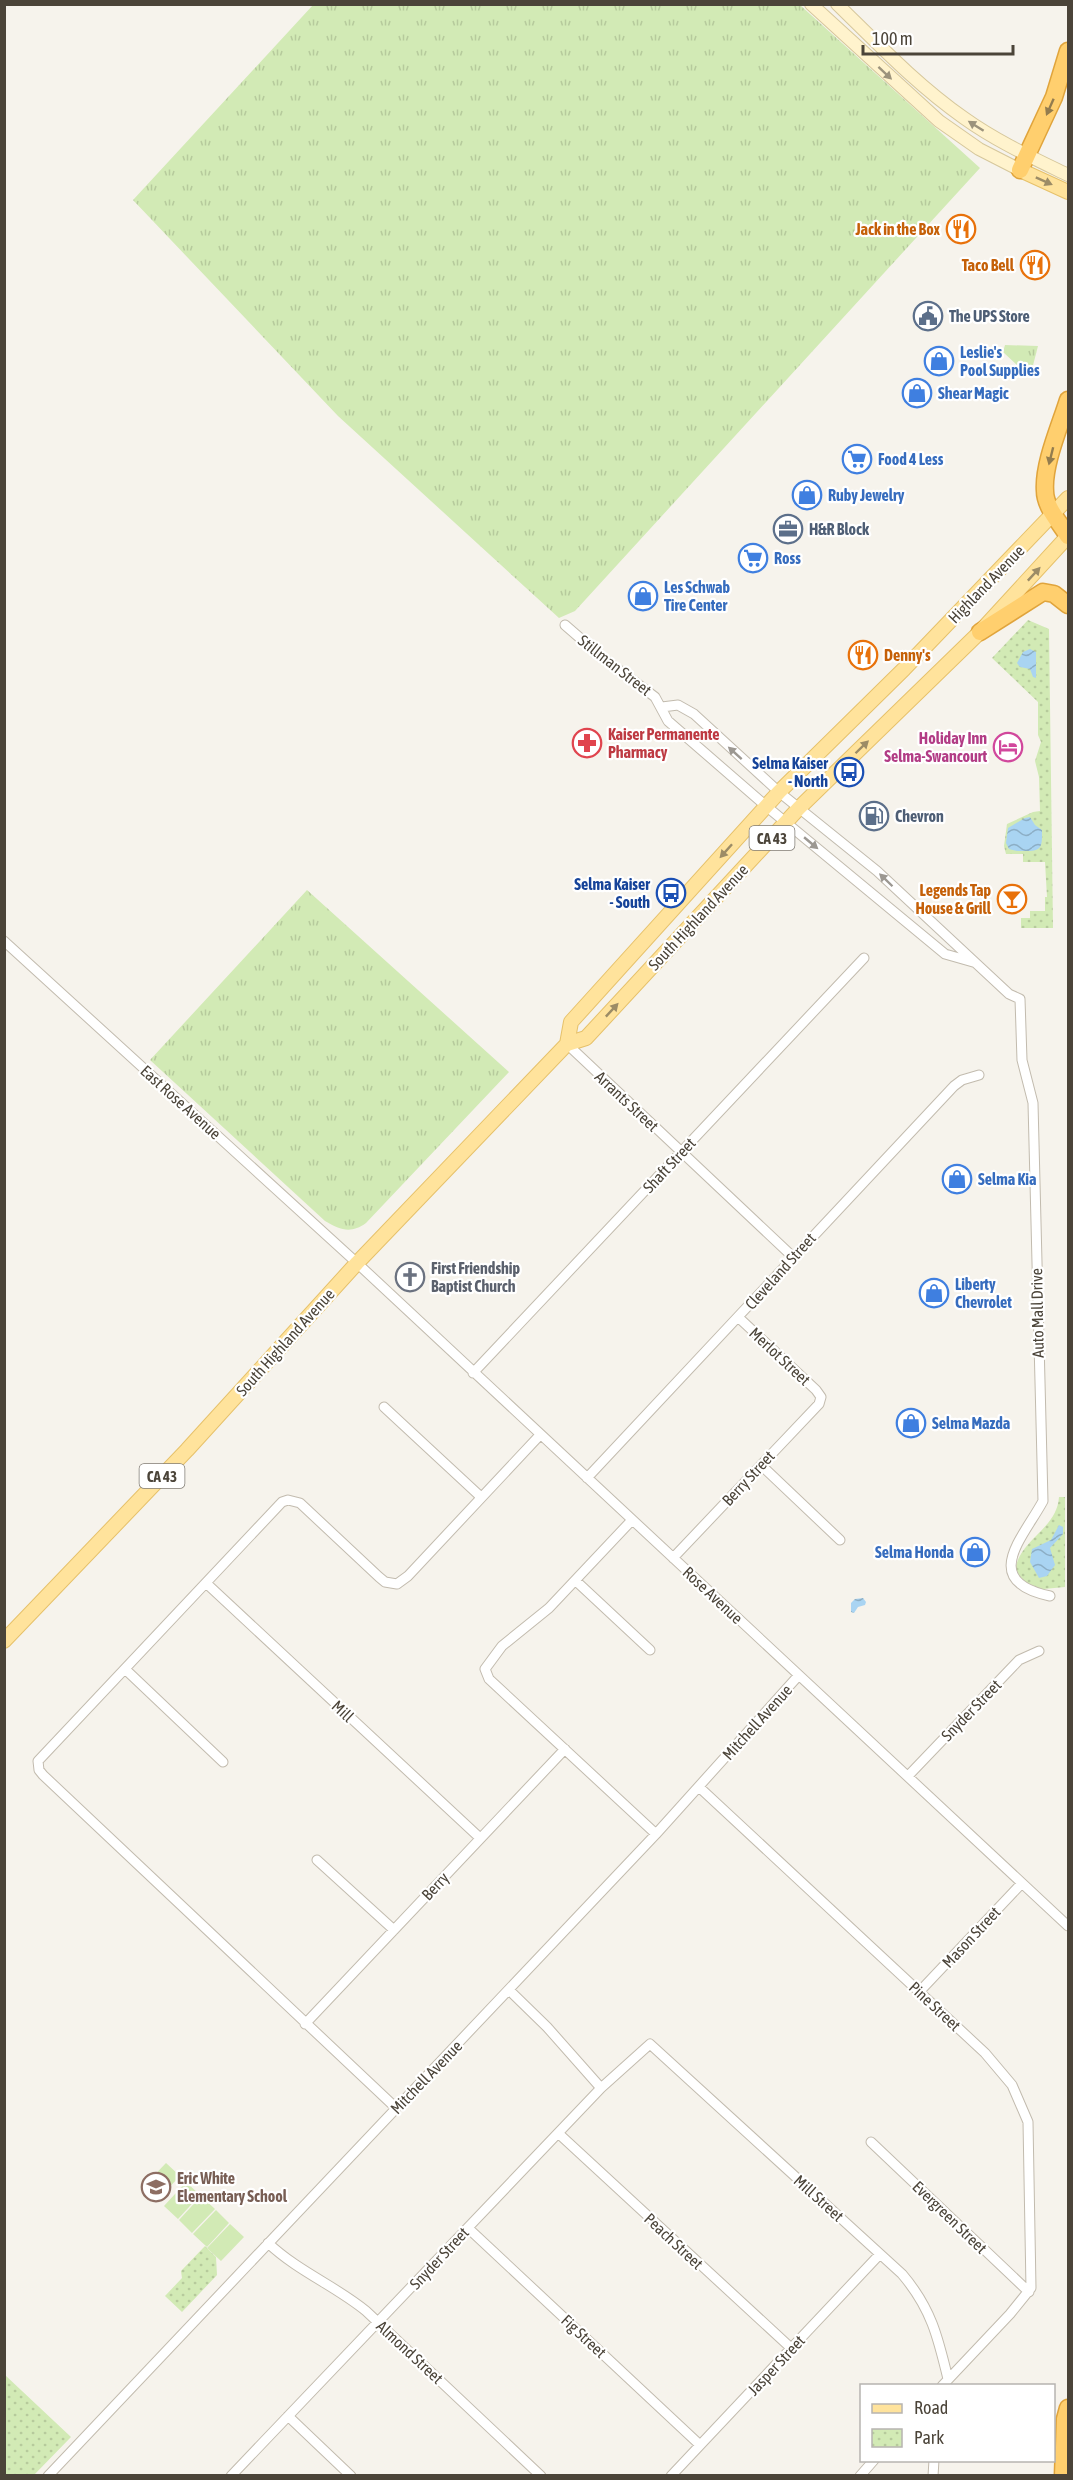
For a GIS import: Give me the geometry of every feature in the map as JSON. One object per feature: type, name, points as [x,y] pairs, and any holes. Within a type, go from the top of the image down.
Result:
[{"type":"highway","points":[[1024,163],[1054,97],[1068,51]]},
{"type":"highway","points":[[1068,400],[1049,458],[1044,492],[1053,514],[1068,536]]},
{"type":"highway","points":[[980,632],[1042,592],[1054,594],[1068,605]]},
{"type":"highway","points":[[1063,2475],[1065,2419],[1068,2408]]},
{"type":"main road","points":[[1024,163],[1068,192]]},
{"type":"main road","name":"Highland Avenue","points":[[904,669],[1068,498]]},
{"type":"main road","name":"Highland Avenue","points":[[980,632],[1068,536]]},
{"type":"main road","name":"South Highland Avenue","points":[[4,1641],[187,1450],[357,1263],[567,1044],[586,1038],[799,808],[980,632]]},
{"type":"main road","name":"South Highland Avenue","points":[[567,1044],[571,1022],[779,792],[904,669]]},
{"type":"street","points":[[811,4],[939,121],[971,144],[1024,163],[1068,175]]},
{"type":"street","points":[[837,4],[950,108],[1024,163]]},
{"type":"street","name":"Stillman Street","points":[[565,626],[603,658],[656,696],[668,722],[945,954],[975,963]]},
{"type":"street","name":"Stillman Street","points":[[662,706],[678,705],[694,714],[779,792],[877,871],[1008,994],[1020,999]]},
{"type":"street","name":"East Rose Avenue","points":[[4,941],[357,1263]]},
{"type":"street","name":"Shaft Street","points":[[474,1372],[864,958]]},
{"type":"street","name":"Auto Mall Drive","points":[[1020,999],[1022,1060],[1033,1103],[1043,1501],[1014,1547],[1010,1562],[1011,1571],[1019,1581],[1032,1592],[1050,1596]]},
{"type":"street","name":"Arrants Street","points":[[567,1044],[792,1256]]},
{"type":"street","name":"Cleveland Street","points":[[587,1478],[792,1256],[954,1086],[962,1080],[979,1075]]},
{"type":"street","name":"Rose Avenue","points":[[357,1263],[1068,1926]]},
{"type":"street","name":"Merlot Street","points":[[738,1317],[816,1389],[821,1397]]},
{"type":"street","name":"Berry Street","points":[[673,1558],[819,1404],[821,1397]]},
{"type":"street","points":[[384,1407],[481,1497]]},
{"type":"street","points":[[396,2109],[39,1770],[38,1761],[282,1502],[294,1500],[307,1509],[386,1582],[397,1584],[408,1576],[540,1434]]},
{"type":"street","points":[[761,1465],[840,1539]]},
{"type":"street","points":[[632,1520],[549,1608],[502,1646],[485,1669],[489,1679],[656,1834]]},
{"type":"street","points":[[576,1581],[650,1650]]},
{"type":"street","name":"Mill","points":[[206,1583],[480,1838]]},
{"type":"street","name":"Snyder Street","points":[[908,1776],[1019,1660],[1039,1651]]},
{"type":"street","points":[[125,1670],[223,1762]]},
{"type":"street","name":"Mitchell Avenue","points":[[48,2475],[656,1834],[799,1675]]},
{"type":"street","name":"Berry","points":[[305,2024],[565,1749]]},
{"type":"street","name":"Pine Street","points":[[699,1787],[920,1991],[1004,2074],[1024,2109],[1030,2135],[1031,2282],[1029,2292]]},
{"type":"street","points":[[317,1860],[394,1930]]},
{"type":"street","name":"Mason Street","points":[[920,1991],[1022,1883]]},
{"type":"street","points":[[509,1990],[547,2027],[601,2088]]},
{"type":"street","name":"Snyder Street","points":[[231,2475],[601,2088],[650,2044]]},
{"type":"street","name":"Mill Street","points":[[650,2044],[902,2274],[924,2303],[938,2337],[945,2382]]},
{"type":"street","name":"Peach Street","points":[[558,2133],[791,2348]]},
{"type":"street","name":"Evergreen Street","points":[[871,2142],[1029,2292]]},
{"type":"street","name":"Fig Street","points":[[468,2228],[700,2445]]},
{"type":"street","name":"Almond Street","points":[[268,2243],[294,2265],[346,2295],[378,2322],[541,2475]]},
{"type":"street","name":"Jasper Street","points":[[671,2475],[880,2254]]},
{"type":"street","points":[[945,2382],[1029,2292]]},
{"type":"street","points":[[288,2416],[351,2475]]},
{"type":"street","points":[[860,2475],[872,2462]]},
{"type":"green space","points":[[313,5],[800,5],[980,168],[575,611],[559,618],[338,416],[133,200]]},
{"type":"green space","points":[[1005,345],[1038,346],[1030,377],[1003,352]]},
{"type":"green space","points":[[1028,620],[1049,629],[1053,928],[1021,928],[1021,918],[1030,918],[1030,911],[1045,911],[1045,897],[1047,897],[1045,862],[1023,862],[1023,854],[1006,854],[1004,846],[1007,824],[1040,811],[1039,777],[1035,761],[1041,742],[1038,735],[1038,702],[992,658]]},
{"type":"green space","points":[[307,890],[509,1072],[366,1223],[350,1230],[336,1227],[325,1221],[150,1060]]},
{"type":"green space","points":[[1059,1497],[1065,1497],[1065,1587],[1033,1590],[1015,1573],[1017,1562],[1029,1543],[1052,1518]]},
{"type":"green space","points":[[166,2163],[180,2176],[157,2200],[143,2187]]},
{"type":"green space","points":[[186,2182],[200,2195],[178,2219],[164,2206]]},
{"type":"green space","points":[[201,2196],[215,2209],[192,2233],[179,2220]]},
{"type":"green space","points":[[216,2210],[229,2223],[207,2247],[193,2234]]},
{"type":"green space","points":[[230,2224],[244,2237],[221,2261],[207,2248]]},
{"type":"green space","points":[[205,2246],[216,2257],[217,2275],[182,2312],[165,2296],[182,2278],[181,2271]]},
{"type":"green space","points":[[5,2375],[71,2437],[34,2475],[5,2475]]},
{"type":"water","points":[[1030,649],[1036,652],[1036,678],[1033,677],[1030,669],[1020,667],[1017,663],[1023,652]]},
{"type":"water","points":[[1030,817],[1042,830],[1040,847],[1030,851],[1009,849],[1006,843],[1008,828]]},
{"type":"water","points":[[1059,1525],[1063,1527],[1063,1534],[1050,1548],[1055,1565],[1047,1576],[1039,1578],[1030,1562],[1032,1549],[1051,1540]]},
{"type":"water","points":[[863,1598],[865,1605],[858,1607],[854,1613],[851,1612],[851,1603],[855,1599]]},
{"type":"place","name":"Jack in the Box","points":[[961,229]]},
{"type":"place","name":"Taco Bell","points":[[1035,265]]},
{"type":"place","name":"The UPS Store","points":[[928,316]]},
{"type":"place","name":"Leslie's Pool Supplies","points":[[939,361]]},
{"type":"place","name":"Shear Magic","points":[[917,393]]},
{"type":"place","name":"Food 4 Less","points":[[857,459]]},
{"type":"place","name":"Ruby Jewelry","points":[[807,495]]},
{"type":"place","name":"H&R Block","points":[[788,529]]},
{"type":"place","name":"Ross","points":[[753,558]]},
{"type":"place","name":"Les Schwab Tire Center","points":[[643,596]]},
{"type":"place","name":"Denny's","points":[[863,655]]},
{"type":"place","name":"Kaiser Permanente Pharmacy","points":[[587,743]]},
{"type":"place","name":"Holiday Inn Selma-Swancourt","points":[[1008,747]]},
{"type":"place","name":"Selma Kaiser - North","points":[[849,772]]},
{"type":"place","name":"Chevron","points":[[874,816]]},
{"type":"place","name":"Selma Kaiser - South","points":[[671,893]]},
{"type":"place","name":"Legends Tap House & Grill","points":[[1012,899]]},
{"type":"place","name":"Selma Kia","points":[[957,1179]]},
{"type":"place","name":"First Friendship Baptist Church","points":[[410,1277]]},
{"type":"place","name":"Liberty Chevrolet","points":[[934,1293]]},
{"type":"place","name":"Selma Mazda","points":[[911,1423]]},
{"type":"place","name":"Selma Honda","points":[[975,1552]]},
{"type":"place","name":"Eric White Elementary School","points":[[156,2187]]}]
